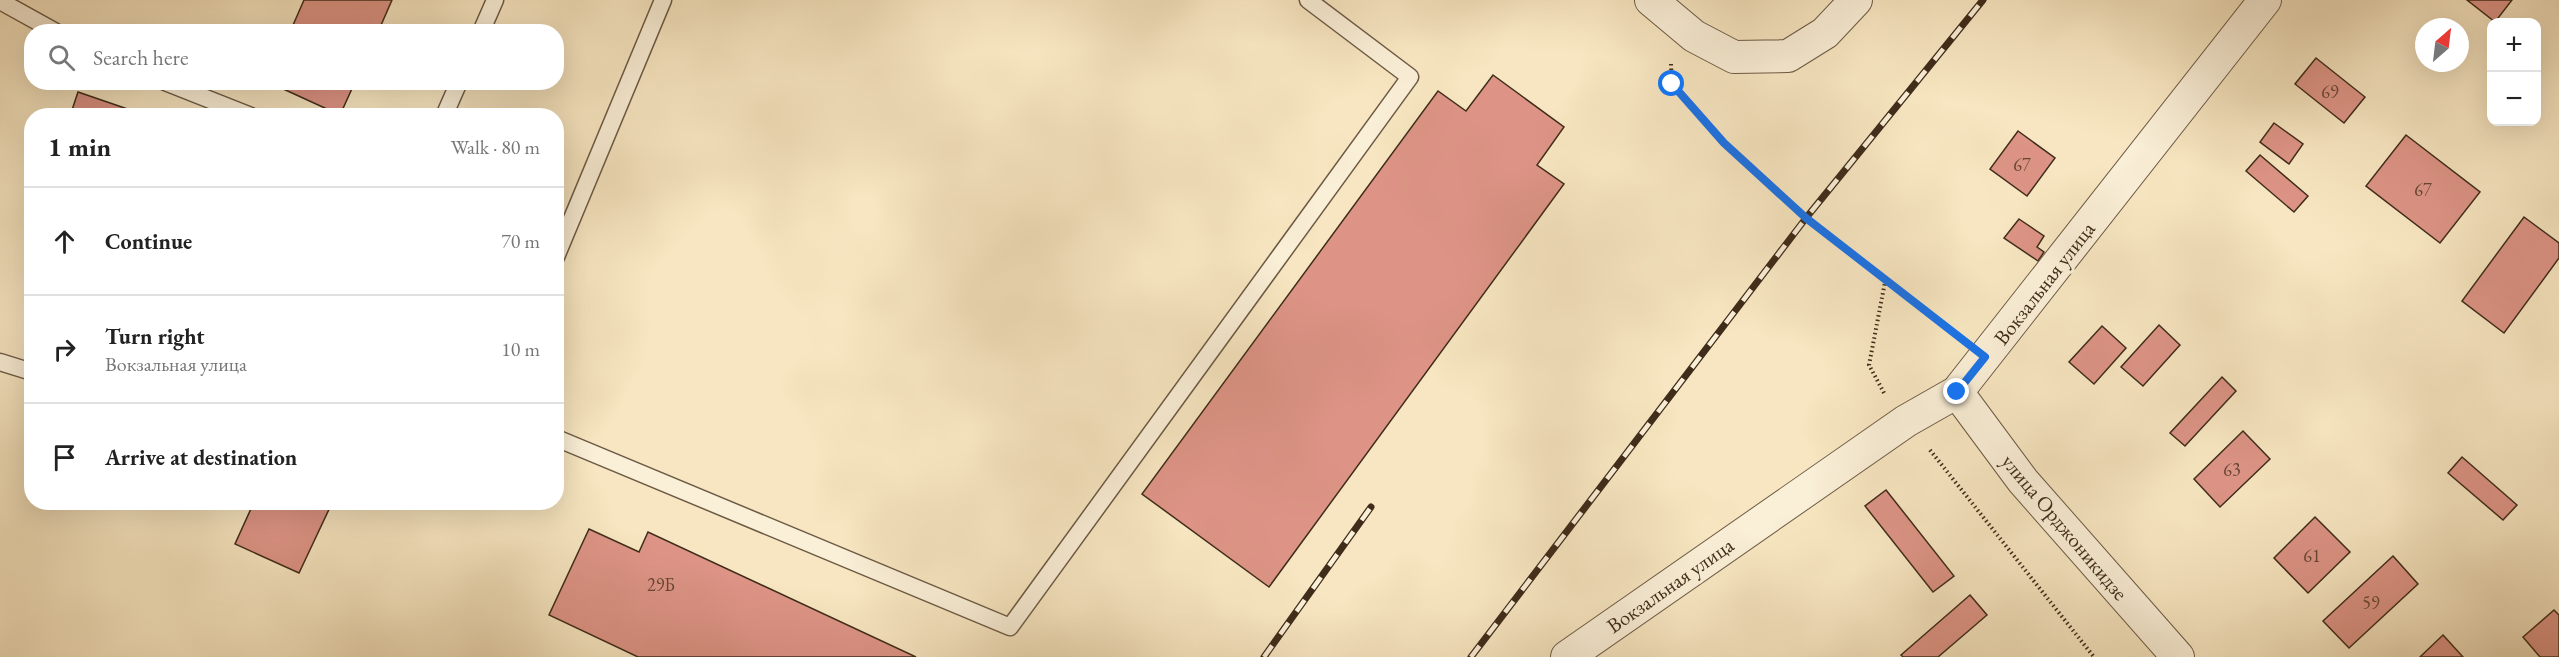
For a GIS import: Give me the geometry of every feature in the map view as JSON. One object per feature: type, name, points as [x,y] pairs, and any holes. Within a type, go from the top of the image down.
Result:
[{"type":"street","points":[[1659,6],[1694,36],[1734,57],[1788,56],[1825,33],[1856,0]]},
{"type":"street","name":"Вокзальная улица","points":[[1567,657],[1906,421],[1957,392],[2265,0]]},
{"type":"street","name":"улица Орджоникидзе","points":[[1957,392],[2023,481],[2178,657]]},
{"type":"lane","points":[[484,24],[495,0]]},
{"type":"lane","points":[[564,238],[663,0]]},
{"type":"lane","points":[[564,441],[1010,627],[1410,77],[1308,0]]},
{"type":"lane","points":[[0,1],[42,24]]},
{"type":"lane","points":[[185,90],[231,108]]},
{"type":"lane","points":[[448,108],[455,90]]},
{"type":"lane","points":[[0,362],[24,370]]},
{"type":"path","points":[[1659,6],[1672,84],[1741,158],[1806,218],[1985,357]]},
{"type":"path","points":[[1886,282],[1869,365],[1885,395],[2094,657]]},
{"type":"building","points":[[304,0],[392,0],[382,24],[294,24]]},
{"type":"building","points":[[2467,0],[2512,0],[2498,18],[2490,18]]},
{"type":"building","points":[[2316,58],[2365,97],[2344,123],[2295,84]]},
{"type":"building","points":[[1493,75],[1564,127],[1537,165],[1564,184],[1269,587],[1142,494],[1438,91],[1466,111]]},
{"type":"building","points":[[285,90],[351,90],[343,108],[325,108]]},
{"type":"building","points":[[78,92],[125,108],[73,108]]},
{"type":"building","points":[[2274,123],[2303,144],[2289,164],[2260,142]]},
{"type":"building","points":[[2018,131],[2055,158],[2027,196],[1990,169]]},
{"type":"building","points":[[2406,135],[2480,192],[2440,243],[2366,186]]},
{"type":"building","points":[[2260,155],[2308,196],[2294,212],[2246,171]]},
{"type":"building","points":[[2524,217],[2559,243],[2559,258],[2504,333],[2462,301]]},
{"type":"building","points":[[2019,219],[2044,236],[2037,247],[2044,252],[2038,261],[2004,238]]},
{"type":"building","points":[[2159,325],[2180,345],[2143,386],[2121,367]]},
{"type":"building","points":[[2102,326],[2126,348],[2094,384],[2069,362]]},
{"type":"building","points":[[2222,377],[2236,391],[2185,446],[2170,433]]},
{"type":"building","points":[[2243,431],[2270,459],[2220,507],[2194,479]]},
{"type":"building","points":[[2462,457],[2517,505],[2503,520],[2448,473]]},
{"type":"building","points":[[1886,490],[1954,576],[1933,592],[1865,506]]},
{"type":"building","points":[[250,510],[329,510],[299,573],[235,544]]},
{"type":"building","points":[[2315,517],[2350,552],[2308,593],[2274,558]]},
{"type":"building","points":[[589,529],[639,552],[648,532],[916,657],[638,657],[549,615]]},
{"type":"building","points":[[2393,556],[2418,584],[2349,648],[2323,621]]},
{"type":"building","points":[[1970,595],[1987,615],[1938,657],[1903,657],[1901,655]]},
{"type":"building","points":[[2554,610],[2559,615],[2559,657],[2540,657],[2523,637]]},
{"type":"building","points":[[2443,635],[2463,657],[2420,657]]},
{"type":"railway","points":[[1471,657],[1806,218],[1983,0]]},
{"type":"railway","points":[[1264,657],[1371,507]]},
{"type":"route","points":[[1672,84],[1724,143],[1806,218],[1985,357],[1957,392]]}]
